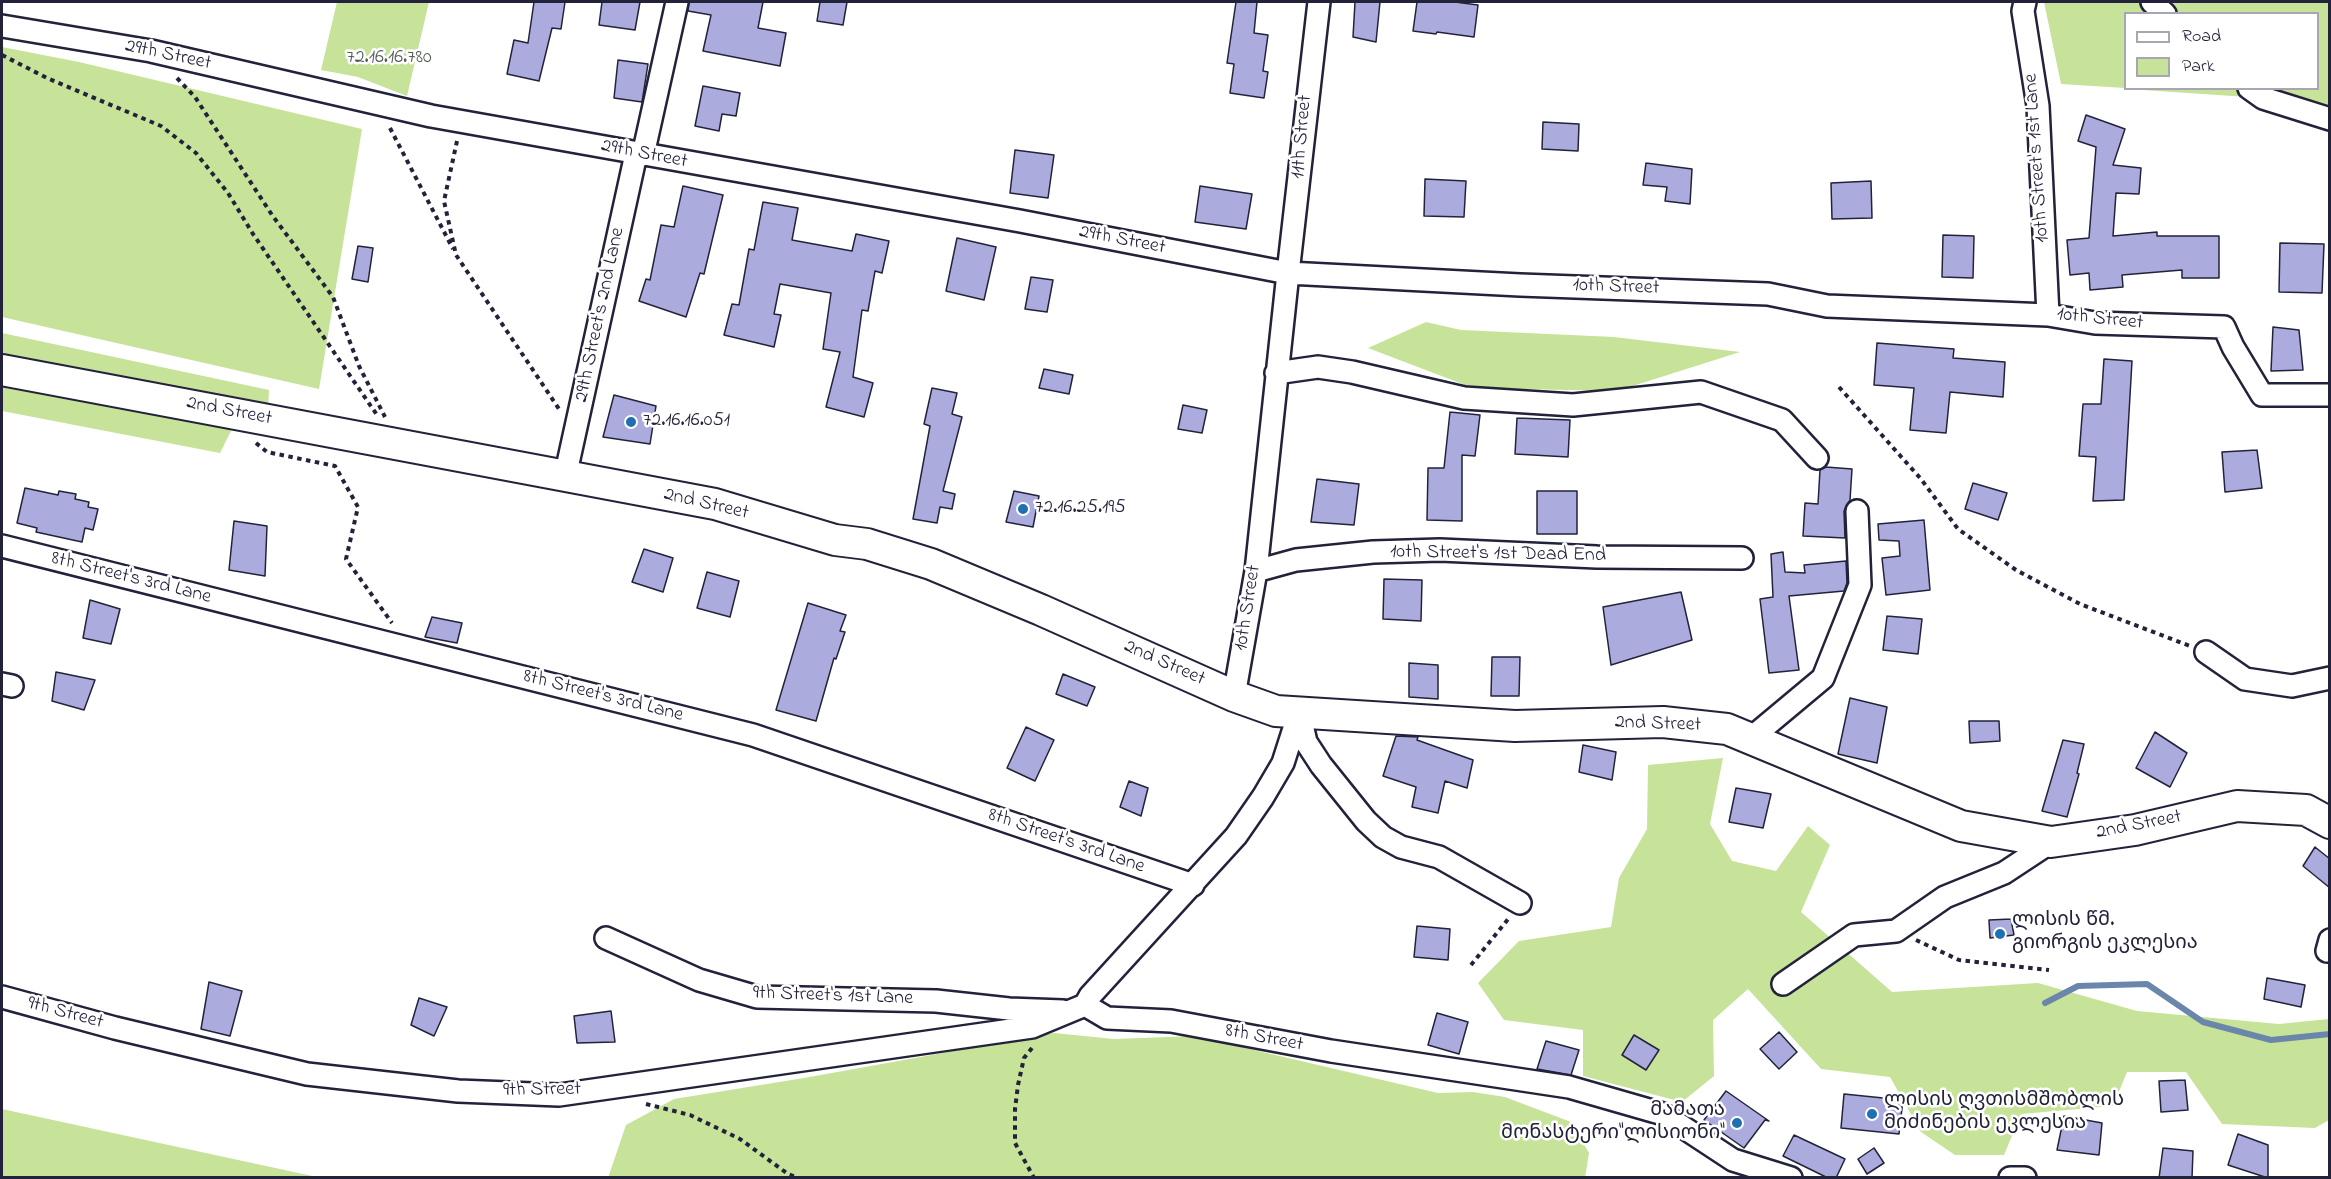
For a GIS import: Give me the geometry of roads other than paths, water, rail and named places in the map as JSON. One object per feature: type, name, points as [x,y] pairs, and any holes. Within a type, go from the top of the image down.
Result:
[{"type":"main road","name":"2nd Street","points":[[2,370],[715,504],[835,540],[867,544],[931,564],[1234,696],[1276,711],[1515,726],[1663,722],[1727,729],[1961,826],[2052,842],[2135,830],[2237,806],[2306,810],[2330,823]]},
{"type":"street","name":"29th Street's 2nd Lane","points":[[566,477],[677,2]]},
{"type":"street","name":"11th Street","points":[[1288,273],[1319,2]]},
{"type":"street","name":"10th Street's 1st Lane","points":[[2025,2],[2023,11],[2038,106],[2048,315]]},
{"type":"street","name":"29th Street","points":[[2,26],[151,51],[431,116],[1032,224],[1288,273]]},
{"type":"street","points":[[2252,90],[2263,98],[2330,119]]},
{"type":"street","name":"10th Street","points":[[1234,696],[1256,571],[1288,273],[1520,285],[1768,294],[1827,306],[2048,315],[2095,323],[2224,327],[2233,347],[2262,395],[2330,395]]},
{"type":"street","points":[[1276,373],[1318,367],[1352,372],[1464,398],[1573,405],[1701,392],[1782,420],[1817,458]]},
{"type":"street","points":[[1750,739],[1824,678],[1860,585],[1857,511]]},
{"type":"street","name":"8th Street's 3rd Lane","points":[[2,546],[753,735],[1193,885]]},
{"type":"street","name":"10th Street's 1st Dead End","points":[[1256,571],[1296,560],[1373,552],[1440,550],[1597,557],[1742,558]]},
{"type":"street","points":[[2206,652],[2245,679],[2292,686],[2330,678]]},
{"type":"street","points":[[1070,1011],[1090,996],[1236,836],[1283,763],[1299,713]]},
{"type":"street","points":[[1299,713],[1306,742],[1321,765],[1366,821],[1383,837],[1401,847],[1438,857],[1520,903]]},
{"type":"street","points":[[1783,984],[1854,935],[1896,931],[1945,897],[2004,873],[2052,842]]},
{"type":"street","name":"9th Street's 1st Lane","points":[[606,938],[699,980],[757,997],[936,1000],[1009,1009],[1070,1011]]},
{"type":"street","name":"9th Street","points":[[2,997],[115,1028],[307,1074],[458,1091],[559,1095],[1032,1027],[1070,1011]]},
{"type":"street","name":"8th Street","points":[[1070,1011],[1107,1018],[1171,1021],[1331,1051],[1569,1087],[1663,1114],[1733,1160],[1791,1178]]},
{"type":"street","points":[[2010,1178],[2025,1178]]},
{"type":"waterway","points":[[2045,1003],[2078,986],[2147,984],[2203,1022],[2271,1040],[2330,1034]]},
{"type":"place","name":"72.16.16.051","points":[[631,422]]},
{"type":"place","name":"72.16.25.195","points":[[1023,509]]},
{"type":"place","name":"ლისის წმ. გიორგის ეკლესია","points":[[2000,934]]},
{"type":"place","name":"ლისის ღვთისმშობლის მიძინების ეკლესია","points":[[1872,1114]]},
{"type":"place","name":"მამათა მონასტერი\"ლისიონი\"","points":[[1737,1123]]},
{"type":"park label","name":"72.16.16.780","points":[[389,59]]}]
